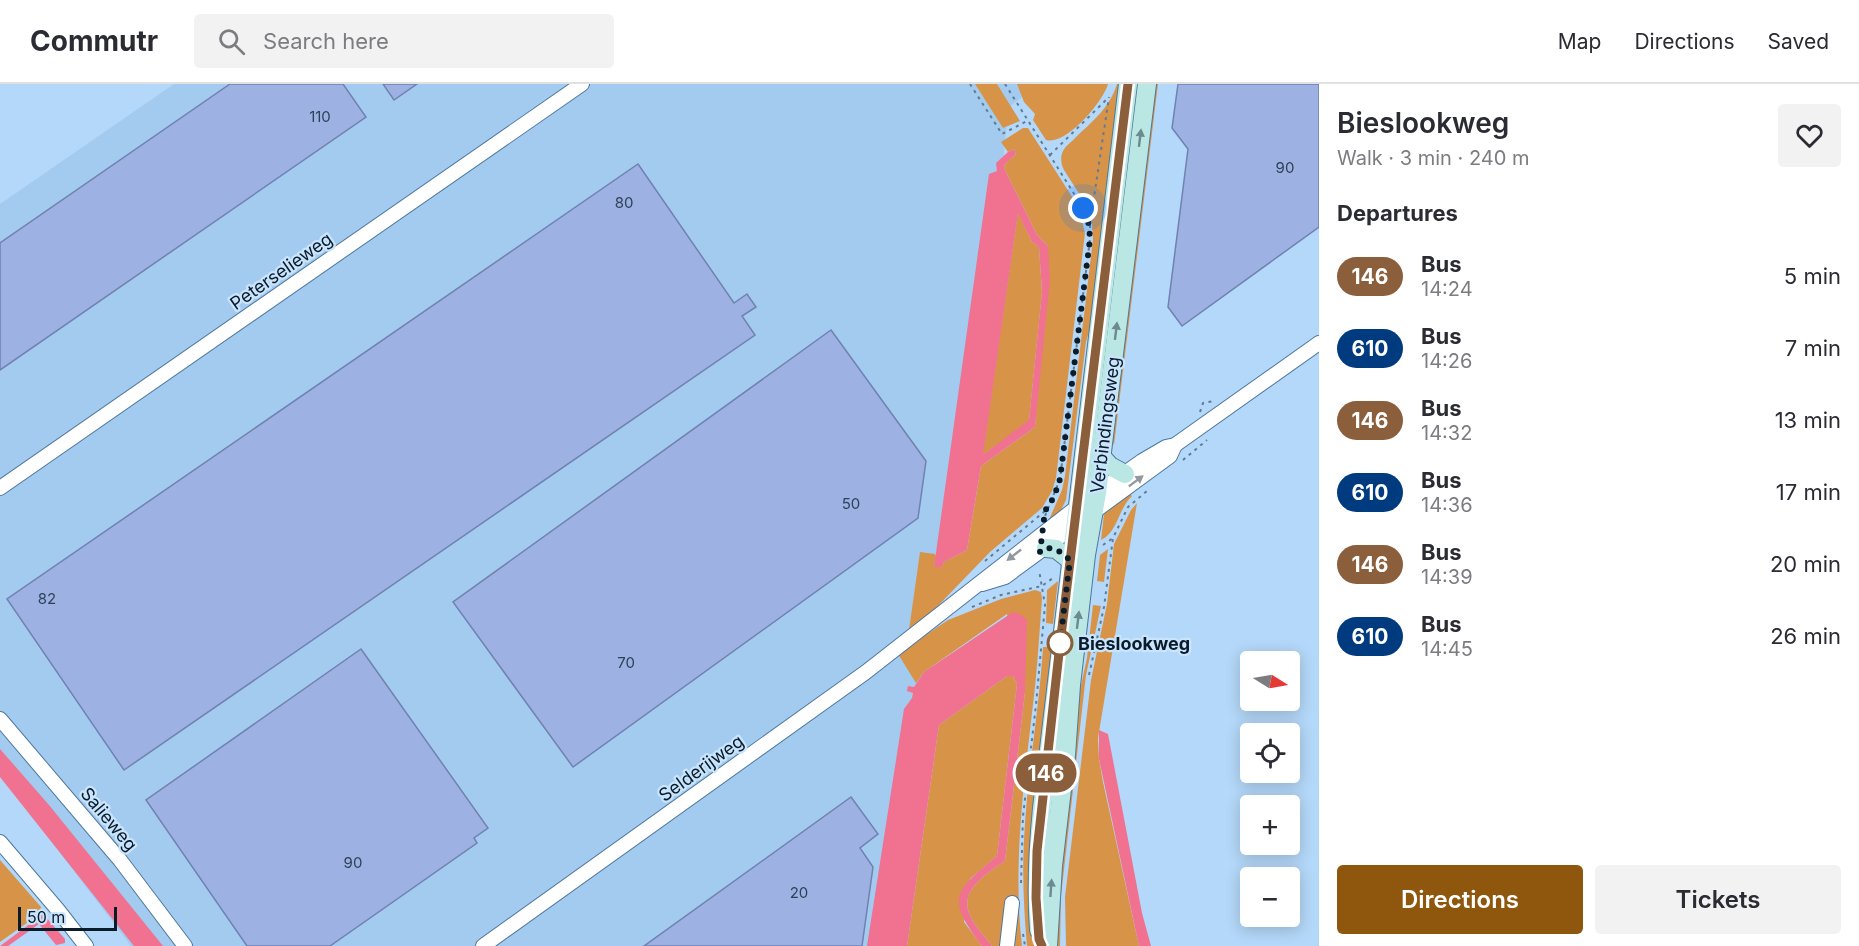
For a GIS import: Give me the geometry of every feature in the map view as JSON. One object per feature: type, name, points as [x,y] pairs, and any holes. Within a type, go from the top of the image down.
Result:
[{"type":"street","name":"Peterselieweg","points":[[0,488],[582,84]]},
{"type":"street","name":"Verbindingsweg","points":[[1042,946],[1039,939],[1036,898],[1037,851],[1070,560],[1075,527],[1097,494],[1147,84]]},
{"type":"street","name":"Verbindingsweg","points":[[1048,946],[1053,866],[1066,755],[1120,86]]},
{"type":"street","points":[[1097,494],[1166,447],[1175,445],[1319,343]]},
{"type":"street","points":[[1085,510],[1170,456],[1175,445]]},
{"type":"street","points":[[1101,456],[1110,466],[1125,474]]},
{"type":"street","name":"Selderijweg","points":[[979,585],[1005,578],[1085,510]]},
{"type":"street","name":"Selderijweg","points":[[483,946],[866,672],[979,585],[1001,564],[1075,527]]},
{"type":"street","points":[[1043,544],[1056,549],[1070,560]]},
{"type":"street","name":"Salieweg","points":[[0,719],[120,860],[185,946]]},
{"type":"street","points":[[0,842],[86,946]]},
{"type":"street","points":[[1007,946],[1012,903]]},
{"type":"path","points":[[970,84],[1002,134],[1027,121]]},
{"type":"path","name":"Verbindingsweg","points":[[966,610],[1001,595],[1042,586],[1039,564],[1045,511],[1054,497],[1060,479],[1090,239],[1089,225],[1083,208],[1005,84]]},
{"type":"path","points":[[1050,156],[1120,86]]},
{"type":"path","points":[[1089,225],[1109,97]]},
{"type":"path","points":[[1179,464],[1212,436]]},
{"type":"path","points":[[1113,538],[1128,507],[1154,485]]},
{"type":"shaded area","points":[[174,84],[1039,84],[1008,108],[987,337],[897,884],[889,946],[131,946],[0,774],[0,204]]},
{"type":"shaded area","points":[[975,84],[997,84],[1020,121],[1003,128]]},
{"type":"shaded area","points":[[1017,84],[1108,84],[1099,101],[1083,121],[1063,136],[1054,140],[1046,140],[1033,120],[1035,114],[1024,102]]},
{"type":"shaded area","points":[[1117,84],[1124,84],[1096,307],[1086,342],[1066,500],[1061,510],[1048,522],[1062,490],[1065,476],[1093,239],[1087,206],[1064,170],[1061,156],[1066,147],[1105,107]]},
{"type":"shaded area","points":[[1151,84],[1158,84],[1114,445],[1111,437]]},
{"type":"shaded area","points":[[1023,128],[1028,128],[1078,206],[1085,233],[1056,478],[1052,491],[1042,508],[990,552],[931,613],[909,630],[920,552],[935,554],[934,567],[942,567],[944,562],[967,550],[981,466],[1035,427],[1048,246],[1037,235],[1004,168],[1005,164],[1016,154],[1014,149],[1008,152],[1001,142]]},
{"type":"shaded area","points":[[1014,149],[1016,154],[1005,164],[1004,168],[1037,235],[1048,246],[1050,280],[1035,427],[981,466],[967,550],[944,562],[942,567],[934,567],[989,174],[997,171],[996,163]],"holes":[[[1018,213],[1032,242],[1039,247],[1042,292],[1029,420],[983,455]]]},
{"type":"shaded area","points":[[1018,212],[1032,242],[1039,247],[1042,292],[1029,421],[982,456]]},
{"type":"shaded area","points":[[1130,494],[1132,496],[1127,501],[1115,526],[1101,540],[1104,514]]},
{"type":"shaded area","points":[[1137,503],[1098,738],[1103,782],[1139,946],[1066,946],[1065,897],[1091,680],[1107,604],[1114,544],[1131,510]]},
{"type":"shaded area","points":[[1108,549],[1104,582],[1097,581],[1100,555]]},
{"type":"shaded area","points":[[1058,581],[1053,624],[1046,623],[1047,590]]},
{"type":"shaded area","points":[[1035,590],[1041,592],[1042,599],[1020,829],[1018,888],[1022,946],[992,946],[974,923],[967,906],[971,890],[983,877],[1005,861],[1025,692],[1007,614],[924,672],[916,683],[898,654],[948,620],[1001,599]]},
{"type":"shaded area","points":[[1093,605],[1101,606],[1086,675],[1061,896],[1060,946],[1054,946],[1077,704],[1087,658]]},
{"type":"shaded area","points":[[1013,612],[1022,615],[1027,620],[1025,692],[1005,861],[983,877],[971,890],[967,906],[974,923],[992,946],[982,946],[970,930],[959,905],[964,887],[997,856],[1017,684],[1013,676],[1007,676],[939,725],[907,946],[867,946],[904,709],[913,693],[907,691],[908,686],[914,687],[924,672]]},
{"type":"shaded area","points":[[1043,647],[1050,647],[1051,686],[1034,917],[1037,946],[1027,946],[1024,840]]},
{"type":"shaded area","points":[[1007,676],[1013,676],[1017,684],[997,856],[970,879],[964,922],[982,946],[907,946],[939,725]]},
{"type":"shaded area","points":[[1099,730],[1108,734],[1142,913],[1151,946],[1139,946],[1099,759]]},
{"type":"shaded area","points":[[0,749],[49,805],[163,946],[134,946],[0,777]]},
{"type":"shaded area","points":[[0,860],[41,907],[38,915],[0,942]]},
{"type":"shaded area","points":[[42,915],[65,939],[65,943],[56,945],[39,924],[8,946],[0,946]]},
{"type":"building","points":[[230,84],[343,84],[366,117],[0,370],[0,243]]},
{"type":"building","points":[[383,84],[417,84],[394,100]]},
{"type":"building","points":[[1178,84],[1319,84],[1319,227],[1182,326],[1168,307],[1188,149],[1172,128]]},
{"type":"building","points":[[638,164],[734,303],[747,294],[756,307],[742,316],[755,335],[124,770],[7,599]]},
{"type":"building","points":[[831,330],[926,461],[918,518],[573,767],[453,602]]},
{"type":"building","points":[[361,649],[488,828],[474,838],[477,843],[330,946],[247,946],[146,800]]},
{"type":"building","points":[[851,797],[878,834],[860,848],[873,867],[862,946],[644,946]]},
{"type":"bus line","name":"146","points":[[1042,946],[1039,939],[1036,898],[1037,851],[1081,463],[1128,84]]},
{"type":"place","name":"Bieslookweg","points":[[1060,643]]},
{"type":"route","points":[[1060,643],[1070,560],[1056,549],[1046,548],[1040,552],[1045,511],[1054,497],[1060,479],[1065,446],[1090,239],[1089,225],[1083,208]]}]
